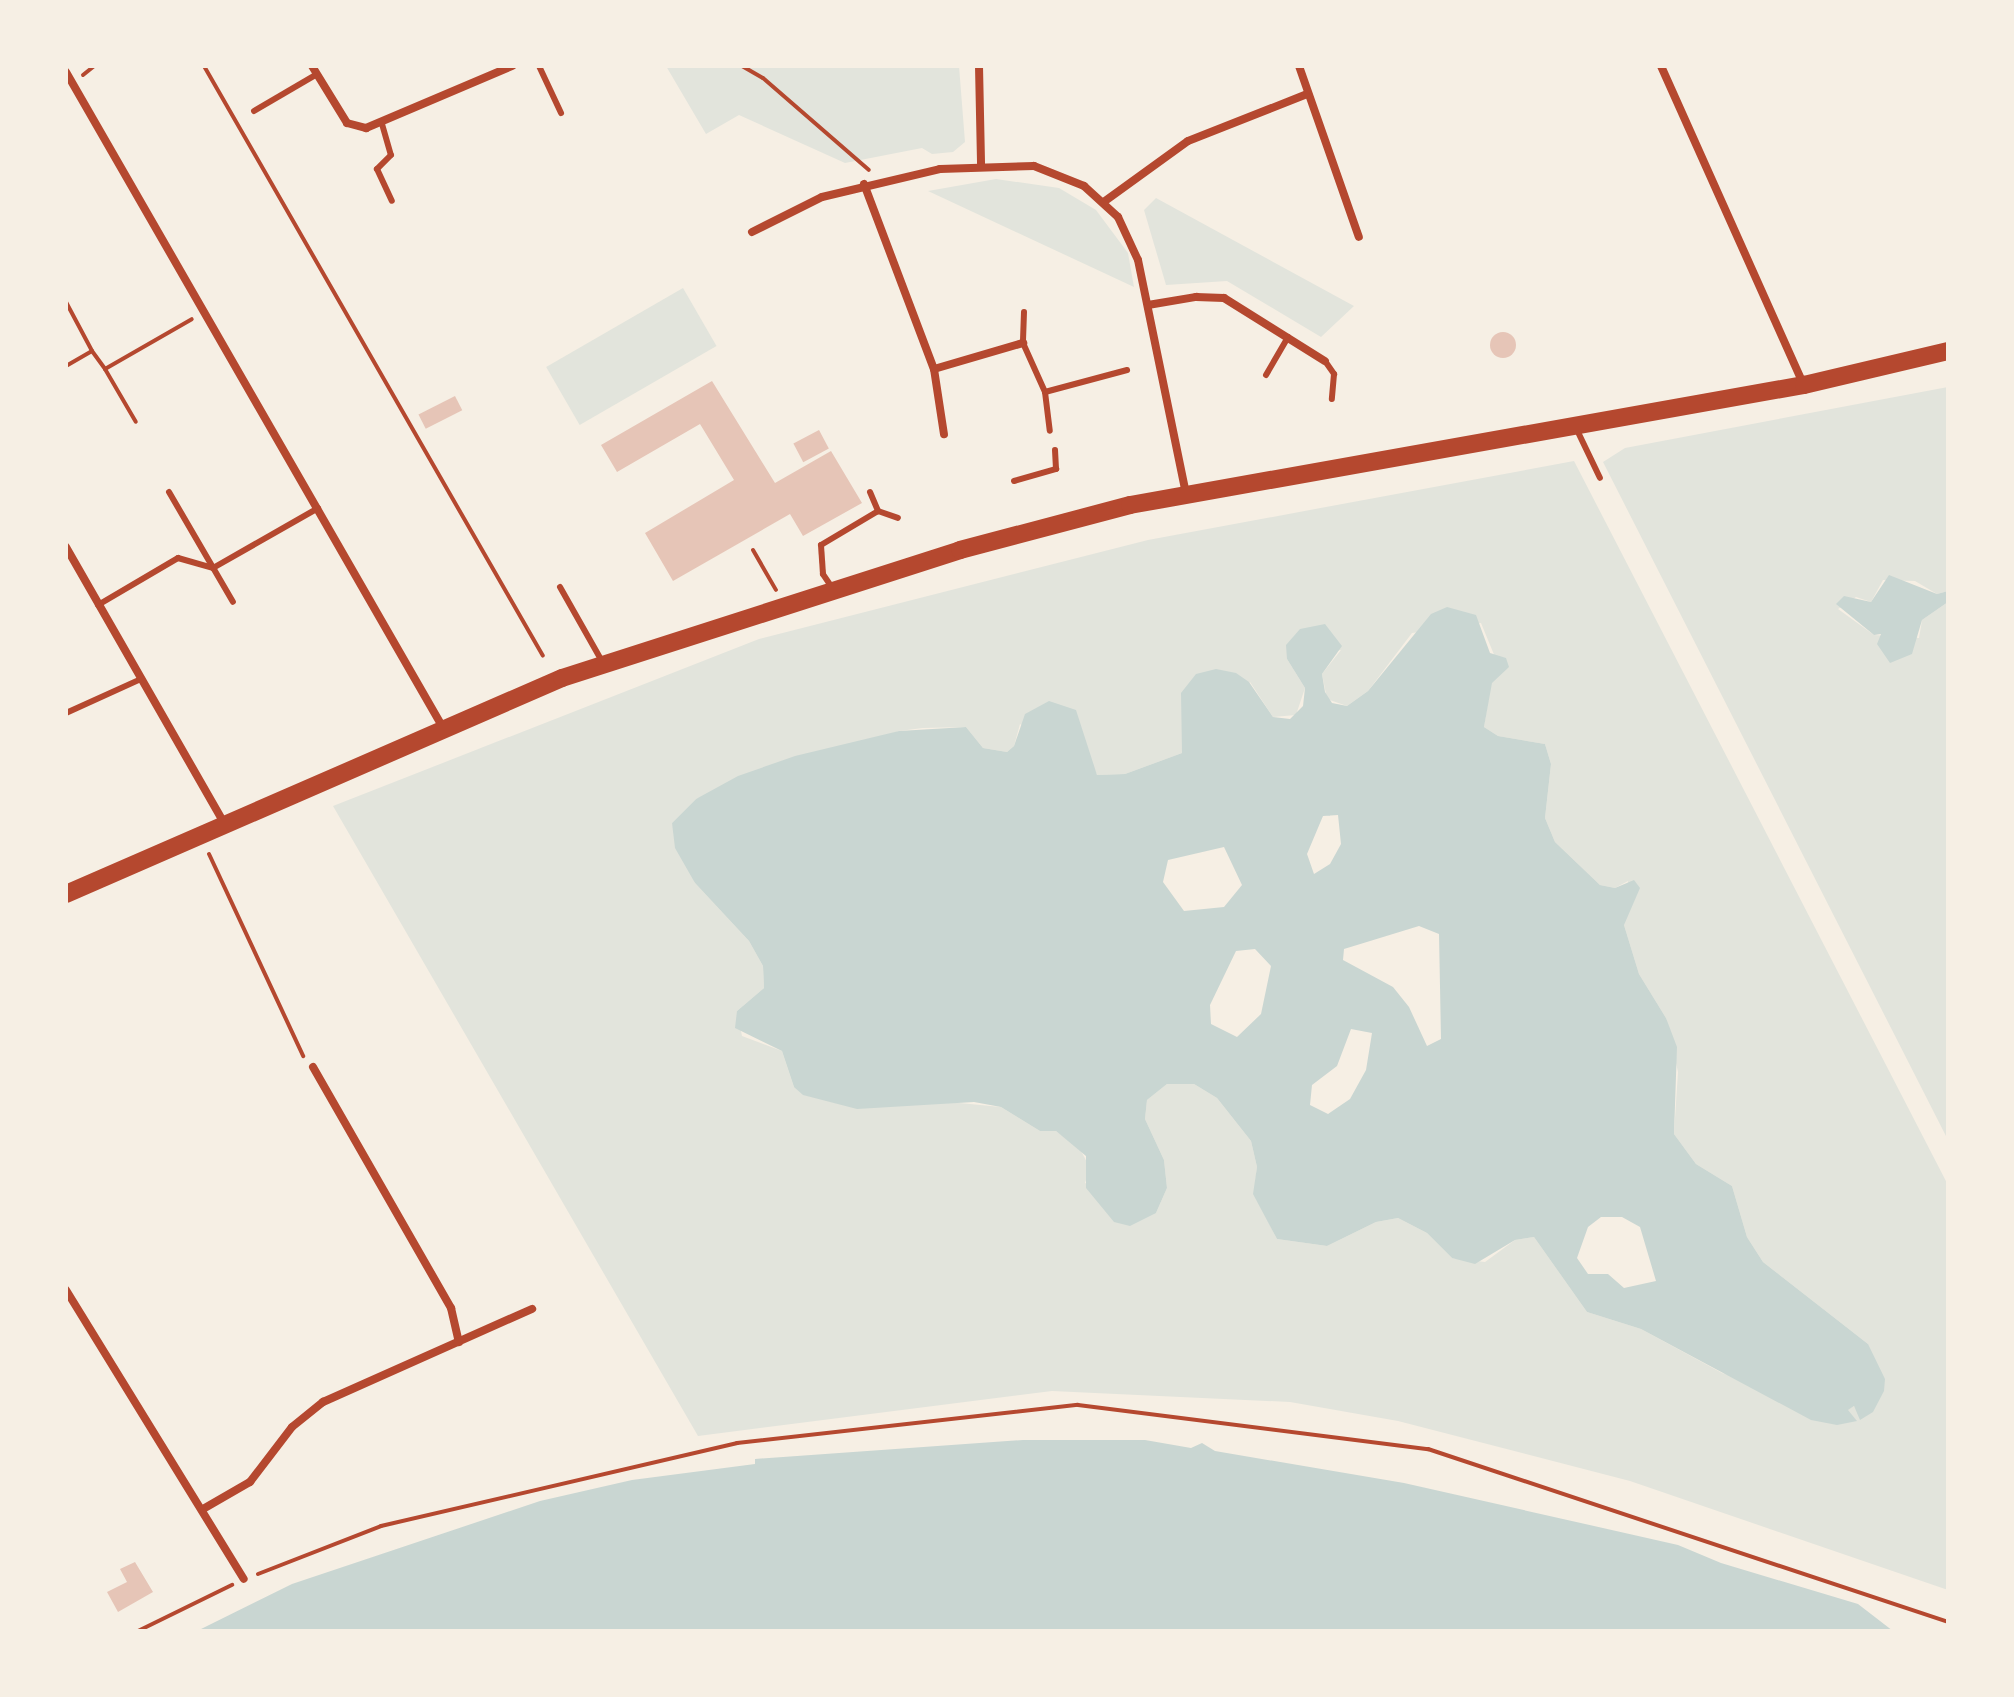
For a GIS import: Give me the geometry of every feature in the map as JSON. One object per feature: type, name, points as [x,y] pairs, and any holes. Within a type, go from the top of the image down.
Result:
[{"type":"main road","points":[[66,894],[442,726],[603,663],[833,589],[1130,505],[1804,385],[1948,351]]},
{"type":"street","points":[[314,70],[347,123],[366,128],[382,124],[512,66]]},
{"type":"street","points":[[979,66],[981,165]]},
{"type":"street","points":[[1299,66],[1305,95],[1359,237]]},
{"type":"street","points":[[1661,66],[1804,385]]},
{"type":"street","points":[[69,74],[442,726]]},
{"type":"street","points":[[1105,201],[1188,141],[1305,95]]},
{"type":"street","points":[[752,232],[822,197],[879,181],[981,165],[1034,166],[1059,173],[1105,201],[1130,236],[1148,305],[1186,495]]},
{"type":"street","points":[[864,184],[934,369],[944,434]]},
{"type":"street","points":[[1148,305],[1196,297],[1224,298],[1325,361]]},
{"type":"street","points":[[934,369],[1023,343]]},
{"type":"street","points":[[66,547],[224,823]]},
{"type":"street","points":[[313,1067],[451,1308],[459,1342]]},
{"type":"street","points":[[66,1290],[244,1579]]},
{"type":"street","points":[[203,1509],[250,1482],[292,1427],[323,1402],[532,1309]]},
{"type":"lane","points":[[539,66],[561,113]]},
{"type":"lane","points":[[254,111],[314,70]]},
{"type":"lane","points":[[382,124],[391,155],[377,169],[392,201]]},
{"type":"lane","points":[[1024,312],[1023,343],[1045,392],[1050,431]]},
{"type":"lane","points":[[1266,375],[1288,337]]},
{"type":"lane","points":[[1325,361],[1334,374],[1332,399]]},
{"type":"lane","points":[[1045,392],[1127,370]]},
{"type":"lane","points":[[1576,427],[1600,478]]},
{"type":"lane","points":[[1014,481],[1056,469],[1055,450]]},
{"type":"lane","points":[[169,492],[233,602]]},
{"type":"lane","points":[[870,492],[878,511],[898,518]]},
{"type":"lane","points":[[98,605],[178,558],[213,568],[318,508]]},
{"type":"lane","points":[[833,589],[823,574],[821,545],[878,511]]},
{"type":"lane","points":[[560,587],[603,663]]},
{"type":"lane","points":[[66,713],[141,679]]},
{"type":"path","points":[[204,66],[543,656]]},
{"type":"path","points":[[742,66],[763,78],[879,181]]},
{"type":"path","points":[[66,302],[136,422]]},
{"type":"path","points":[[105,369],[204,312]]},
{"type":"path","points":[[66,366],[92,351]]},
{"type":"path","points":[[753,550],[777,592]]},
{"type":"path","points":[[200,835],[300,1053],[313,1067]]},
{"type":"path","points":[[138,1631],[244,1579],[381,1526],[737,1443],[1078,1405],[1428,1449],[1948,1622]]},
{"type":"shaded area","points":[[666,66],[959,66],[965,142],[953,152],[932,154],[922,148],[845,163],[739,115],[706,134]]},
{"type":"shaded area","points":[[996,179],[1059,188],[1096,210],[1128,253],[1134,287],[928,191]]},
{"type":"shaded area","points":[[1156,198],[1354,306],[1321,337],[1227,281],[1166,285],[1144,210]]},
{"type":"shaded area","points":[[683,288],[716,346],[580,425],[546,367]]},
{"type":"shaded area","points":[[1948,387],[1948,591],[1937,594],[1915,581],[1883,580],[1871,602],[1856,597],[1838,609],[1874,635],[1919,638],[1922,620],[1948,602],[1948,1140],[1603,462],[1625,448]]},
{"type":"shaded area","points":[[1574,461],[1948,1185],[1948,1590],[1630,1481],[1398,1421],[1290,1402],[1052,1391],[698,1436],[333,806],[759,639],[1148,540]],"holes":[[[1481,623],[1495,657],[1484,727],[1498,736],[1545,744],[1551,764],[1545,818],[1555,842],[1600,885],[1615,888],[1628,881],[1624,925],[1639,974],[1666,1018],[1678,1072],[1674,1134],[1696,1164],[1732,1186],[1747,1237],[1763,1262],[1868,1344],[1861,1419],[1854,1406],[1847,1410],[1856,1420],[1722,1373],[1641,1329],[1587,1312],[1534,1237],[1515,1240],[1485,1262],[1452,1258],[1427,1233],[1398,1218],[1376,1222],[1327,1246],[1277,1239],[1254,1194],[1257,1167],[1251,1141],[1217,1098],[1194,1084],[1167,1084],[1147,1100],[1145,1119],[1164,1160],[1167,1188],[1156,1213],[1085,1183],[1090,1168],[1080,1149],[1056,1131],[1040,1131],[1001,1107],[794,1087],[782,1051],[742,1036],[737,1011],[764,988],[763,966],[749,941],[695,883],[672,823],[696,799],[899,731],[923,728],[966,727],[983,748],[1007,752],[1014,746],[1020,724],[1093,766],[1097,775],[1125,774],[1182,753],[1250,682],[1273,717],[1296,715],[1305,688],[1287,659],[1341,650],[1322,674],[1327,699],[1347,706],[1368,691],[1412,633]]]},
{"type":"shaded area","points":[[1889,575],[1937,594],[1948,591],[1948,602],[1922,620],[1912,654],[1890,663],[1877,644],[1881,634],[1874,635],[1836,604],[1844,596],[1871,602]]},
{"type":"shaded area","points":[[1447,607],[1476,615],[1490,653],[1506,658],[1509,667],[1492,683],[1484,727],[1498,736],[1545,744],[1551,764],[1545,818],[1555,842],[1600,885],[1615,888],[1634,880],[1640,888],[1624,925],[1639,974],[1666,1018],[1677,1047],[1674,1134],[1696,1164],[1732,1186],[1747,1237],[1763,1262],[1868,1344],[1885,1379],[1884,1391],[1873,1412],[1860,1420],[1854,1406],[1848,1410],[1857,1421],[1837,1425],[1811,1420],[1641,1329],[1587,1312],[1534,1237],[1515,1240],[1475,1264],[1452,1258],[1427,1233],[1398,1218],[1376,1222],[1327,1246],[1277,1239],[1253,1194],[1257,1167],[1251,1141],[1217,1098],[1194,1084],[1167,1084],[1147,1100],[1145,1119],[1164,1160],[1167,1188],[1156,1213],[1130,1226],[1114,1222],[1086,1188],[1086,1156],[1056,1131],[1040,1131],[1001,1107],[974,1102],[857,1109],[803,1095],[794,1087],[782,1051],[735,1028],[737,1011],[764,988],[763,966],[749,941],[695,883],[675,848],[672,823],[696,799],[738,776],[795,756],[899,731],[966,727],[983,748],[1007,752],[1014,746],[1025,714],[1049,701],[1076,710],[1097,775],[1125,774],[1182,753],[1181,693],[1196,674],[1216,669],[1236,673],[1249,682],[1273,717],[1290,719],[1303,706],[1305,688],[1287,659],[1286,645],[1300,629],[1325,624],[1342,646],[1322,674],[1325,692],[1332,703],[1347,706],[1368,691],[1431,614]],"holes":[[[1338,815],[1341,844],[1330,864],[1314,874],[1307,854],[1323,816]],[[1224,847],[1242,885],[1224,907],[1184,911],[1163,882],[1168,860]],[[1419,926],[1439,934],[1441,1039],[1427,1046],[1409,1007],[1393,987],[1343,960],[1344,949]],[[1255,949],[1271,966],[1261,1014],[1237,1037],[1211,1024],[1210,1005],[1236,951]],[[1351,1029],[1372,1033],[1366,1070],[1350,1099],[1328,1114],[1310,1105],[1312,1085],[1337,1066]],[[1601,1217],[1622,1217],[1640,1227],[1656,1281],[1624,1288],[1608,1274],[1588,1274],[1577,1258],[1588,1227]]]},
{"type":"shaded area","points":[[1023,1440],[1145,1440],[1191,1448],[1202,1443],[1215,1451],[1404,1483],[1678,1545],[1721,1563],[1858,1604],[1893,1631],[197,1631],[292,1584],[540,1501],[632,1480],[755,1464],[755,1459]]},
{"type":"building","points":[[1503,332],[1512,336],[1516,345],[1512,354],[1503,358],[1494,354],[1490,345],[1494,336]]},
{"type":"building","points":[[712,381],[775,483],[831,451],[862,503],[803,536],[790,514],[673,581],[645,533],[734,480],[700,424],[617,472],[601,445]]},
{"type":"building","points":[[455,396],[462,410],[426,429],[418,415]]},
{"type":"building","points":[[819,430],[829,449],[803,462],[793,444]]},
{"type":"building","points":[[135,1562],[153,1592],[118,1612],[107,1592],[127,1582],[120,1569]]}]
